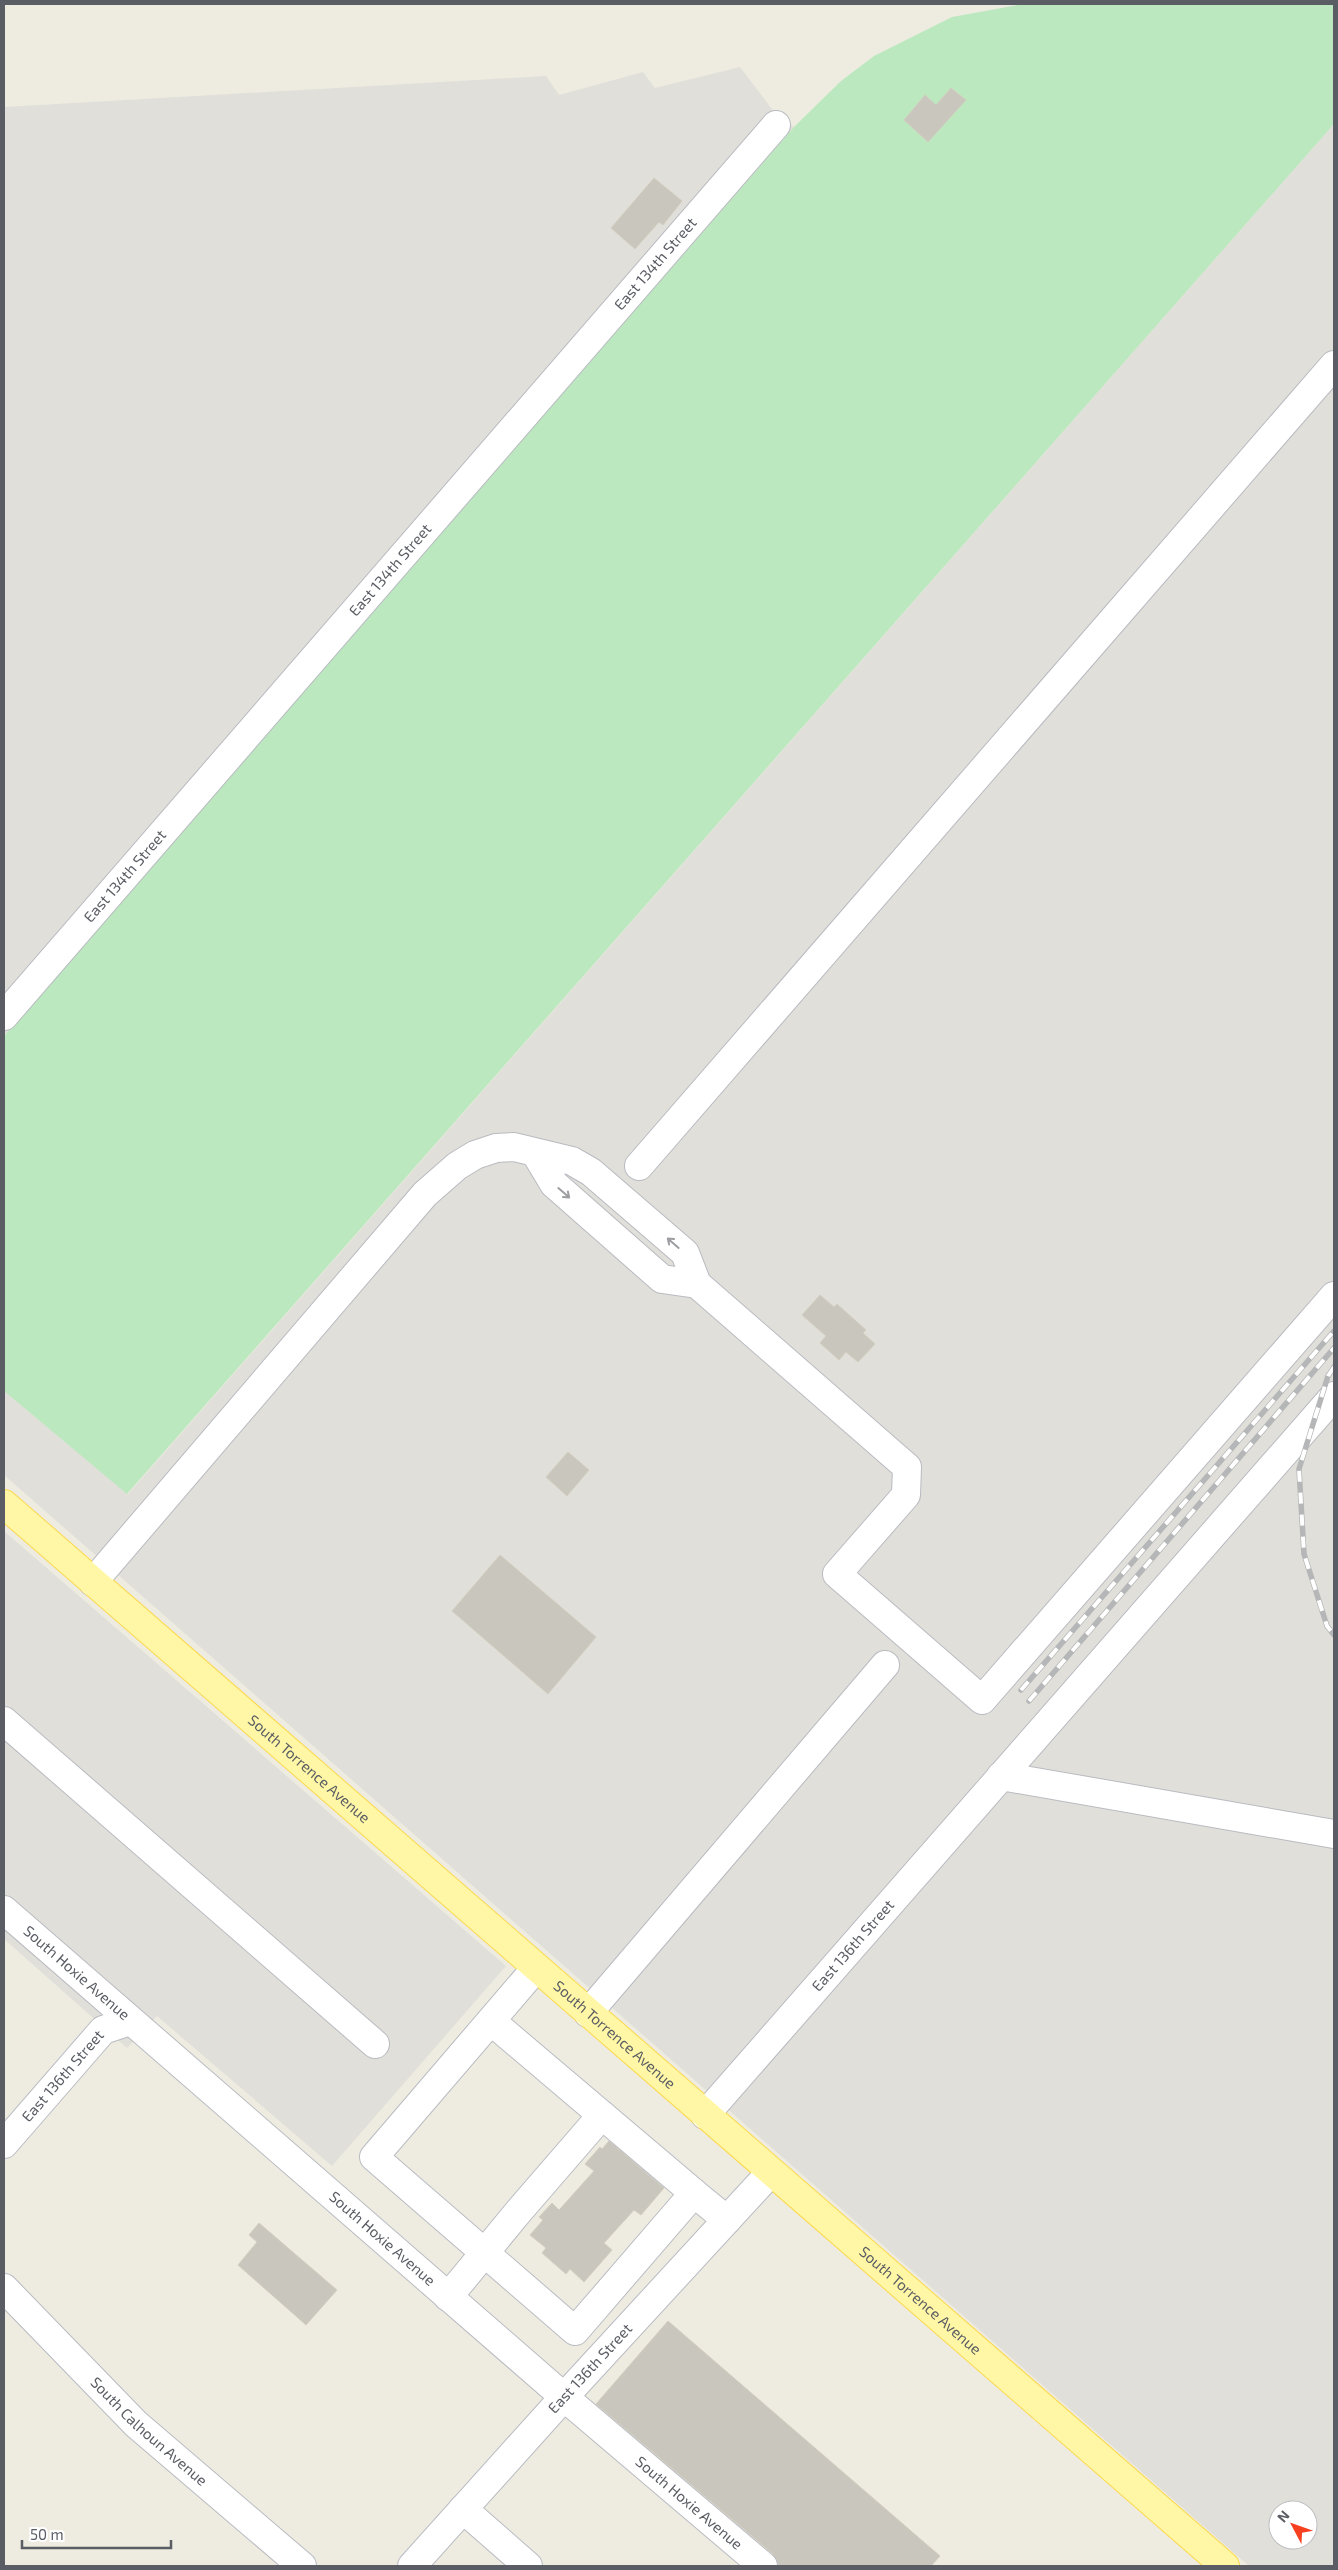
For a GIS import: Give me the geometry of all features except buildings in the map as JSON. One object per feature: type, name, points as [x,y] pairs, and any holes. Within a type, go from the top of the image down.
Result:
[{"type":"main road","name":"South Torrence Avenue","points":[[4,1504],[1225,2566]]},
{"type":"street","name":"East 134th Street","points":[[4,1016],[776,125]]},
{"type":"street","points":[[639,1166],[1334,365]]},
{"type":"street","points":[[93,1582],[441,1178],[475,1155],[496,1148],[514,1147],[536,1154],[572,1161],[591,1172],[685,1253],[697,1284],[907,1467],[906,1496],[837,1574],[982,1700],[1334,1296]]},
{"type":"street","name":"East 136th Street","points":[[706,2115],[1334,1396]]},
{"type":"street","points":[[588,2013],[885,1665]]},
{"type":"street","points":[[4,1721],[375,2044]]},
{"type":"street","points":[[1002,1776],[1334,1834]]},
{"type":"street","name":"South Hoxie Avenue","points":[[4,1910],[448,2297],[763,2566]]},
{"type":"street","points":[[536,1968],[374,2157],[575,2331],[694,2194]]},
{"type":"street","name":"East 136th Street","points":[[4,2144],[103,2030],[130,2021]]},
{"type":"street","points":[[491,2021],[727,2220]]},
{"type":"street","points":[[448,2297],[602,2115]]},
{"type":"street","name":"East 136th Street","points":[[412,2566],[771,2172]]},
{"type":"street","name":"South Calhoun Avenue","points":[[4,2288],[136,2424],[302,2566]]},
{"type":"street","points":[[463,2509],[528,2566]]},
{"type":"shaded area","points":[[740,67],[775,113],[794,127],[4,1036],[4,107],[546,76],[559,95],[643,72],[655,88]]},
{"type":"shaded area","points":[[1334,124],[1334,2566],[1249,2566],[4,1475],[4,1391],[128,1494]]},
{"type":"shaded area","points":[[4,1531],[506,1966],[332,2166],[157,2016],[127,2048],[4,1939]]},
{"type":"green space","points":[[1023,4],[1334,4],[1334,124],[127,1494],[4,1391],[4,1036],[794,127],[841,81],[874,56],[952,17]]},
{"type":"railway","points":[[1021,1690],[1334,1331]]},
{"type":"railway","points":[[1029,1701],[1334,1348]]},
{"type":"railway","points":[[1334,1367],[1328,1376],[1299,1469],[1304,1554],[1327,1626],[1334,1635]]}]
